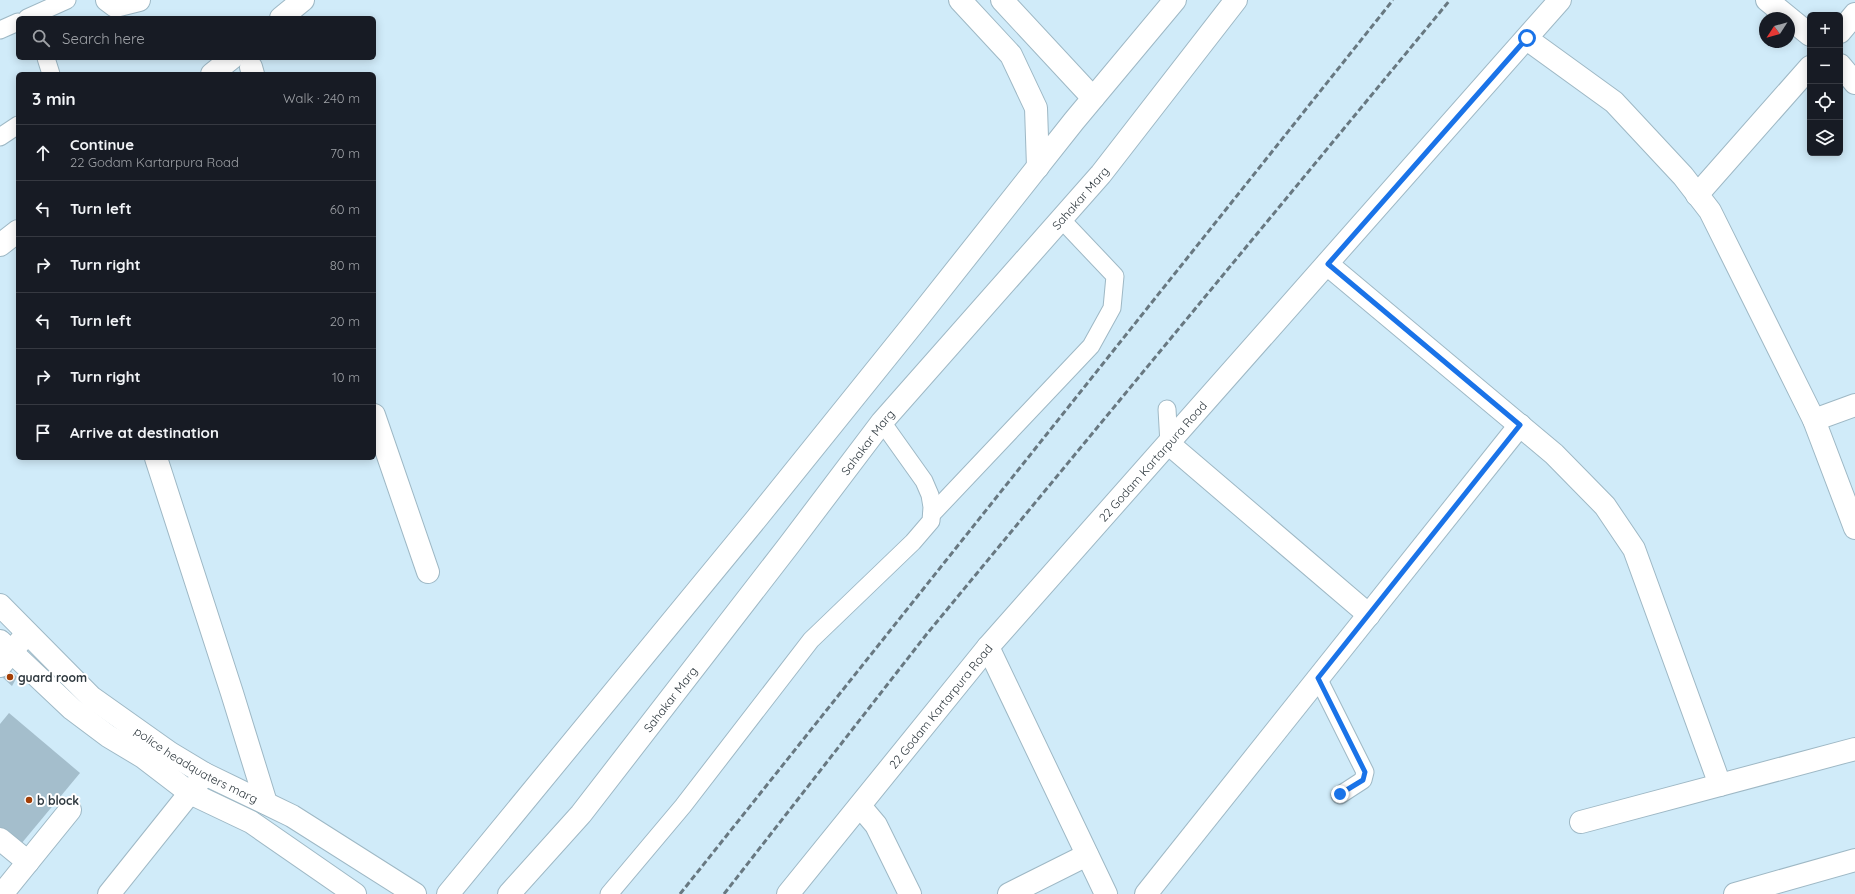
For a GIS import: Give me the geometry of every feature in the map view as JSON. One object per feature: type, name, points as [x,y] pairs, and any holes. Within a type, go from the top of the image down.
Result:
[{"type":"street","points":[[107,0],[115,6],[139,0]]},
{"type":"street","points":[[283,16],[303,0]]},
{"type":"street","points":[[960,0],[1011,55],[1036,108],[1038,167]]},
{"type":"street","points":[[1002,0],[1093,98]]},
{"type":"street","points":[[448,894],[756,518],[1093,98],[1175,0]]},
{"type":"street","name":"Sahakar Marg","points":[[510,894],[581,814],[882,422],[1101,174],[1236,0]]},
{"type":"street","name":"22 Godam Kartarpura Road","points":[[788,894],[988,647],[1560,0]]},
{"type":"street","points":[[1767,0],[1807,33]]},
{"type":"street","points":[[1843,28],[1855,14]]},
{"type":"street","points":[[1527,38],[1614,102],[1682,176],[1710,211],[1814,420],[1855,528]]},
{"type":"street","points":[[220,72],[245,66]]},
{"type":"street","points":[[1843,68],[1855,83]]},
{"type":"street","points":[[1696,195],[1807,70]]},
{"type":"street","points":[[0,245],[16,233]]},
{"type":"street","points":[[1328,264],[1554,454],[1605,506],[1634,549],[1720,785]]},
{"type":"street","points":[[1814,420],[1855,405]]},
{"type":"street","points":[[376,421],[428,572]]},
{"type":"street","points":[[1146,894],[1520,425]]},
{"type":"street","points":[[1169,444],[1369,615]]},
{"type":"street","points":[[157,460],[266,803]]},
{"type":"street","name":"police headquaters marg","points":[[0,605],[91,697],[170,753],[205,774],[292,816],[415,894]]},
{"type":"street","points":[[4,653],[27,633]]},
{"type":"street","points":[[988,647],[1106,894]]},
{"type":"street","name":"police headquaters marg","points":[[4,653],[72,709],[108,736],[143,757],[190,793],[251,822],[355,894]]},
{"type":"street","points":[[1581,822],[1855,749]]},
{"type":"street","points":[[109,894],[205,774]]},
{"type":"street","points":[[860,806],[876,825],[910,894]]},
{"type":"street","points":[[2,894],[70,810]]},
{"type":"street","points":[[0,839],[28,862]]},
{"type":"street","points":[[1009,894],[1087,855]]},
{"type":"street","points":[[1735,894],[1855,860]]},
{"type":"lane","points":[[32,16],[67,0]]},
{"type":"lane","points":[[0,30],[16,23]]},
{"type":"lane","points":[[47,60],[50,72]]},
{"type":"lane","points":[[0,137],[16,126]]},
{"type":"lane","points":[[932,514],[1091,346],[1112,308],[1115,276],[1061,219]]},
{"type":"lane","points":[[1167,409],[1169,444]]},
{"type":"lane","points":[[609,894],[683,806],[811,640],[913,542],[931,521],[932,514],[930,495],[924,481],[882,422]]},
{"type":"lane","points":[[1318,678],[1365,772],[1363,780],[1340,794]]},
{"type":"building","name":"guard room","points":[[9,669],[17,677],[12,686],[2,677]]},
{"type":"building","name":"b block","points":[[9,713],[80,773],[21,844],[0,827],[0,724]]},
{"type":"railway","points":[[680,894],[1393,0]]},
{"type":"railway","points":[[724,894],[926,635],[1450,0]]},
{"type":"place","name":"guard room","points":[[10,677]]},
{"type":"place","name":"b block","points":[[29,800]]},
{"type":"route","points":[[1340,794],[1354,787],[1363,780],[1365,772],[1318,678],[1520,425],[1328,264],[1527,38]]}]
